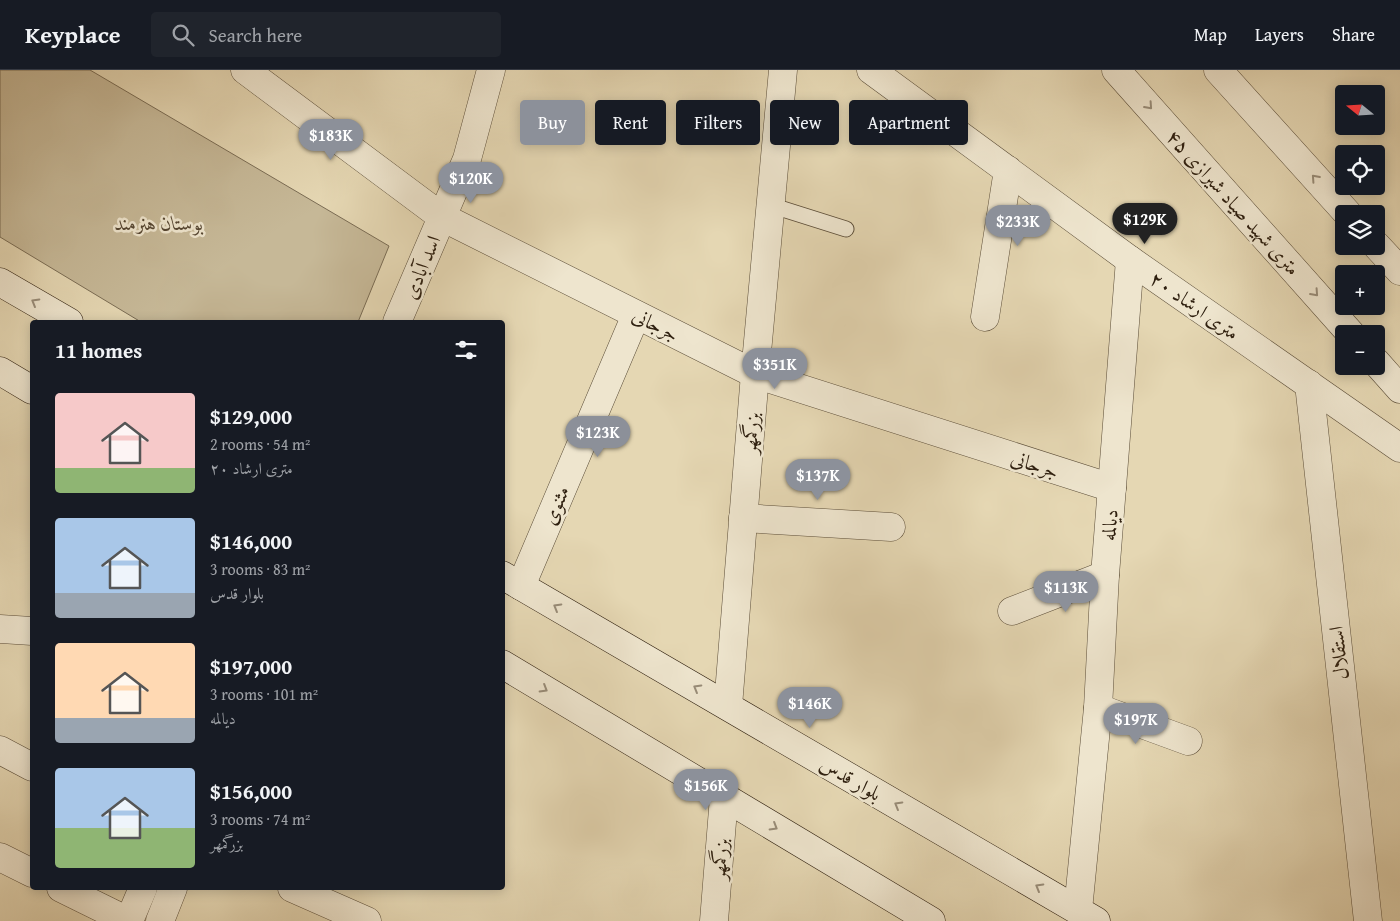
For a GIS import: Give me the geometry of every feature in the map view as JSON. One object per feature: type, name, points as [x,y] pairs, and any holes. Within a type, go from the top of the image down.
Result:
[{"type":"street","name":"جرجانی","points":[[245,70],[442,217],[754,374],[1112,488]]},
{"type":"street","name":"اسد آبادی","points":[[398,320],[467,159],[491,70]]},
{"type":"street","name":"بزرگمهر","points":[[728,706],[754,374],[783,70]]},
{"type":"street","name":"۲۰ متری ارشاد","points":[[871,70],[1130,260],[1400,448]]},
{"type":"street","name":"۴۵ متری شهید صیاد شیرازی","points":[[1116,70],[1343,325]]},
{"type":"street","points":[[1218,70],[1340,205]]},
{"type":"street","points":[[985,317],[1008,170]]},
{"type":"street","name":"دیالمه","points":[[1087,916],[1105,575],[1130,260]]},
{"type":"street","points":[[0,282],[66,320]]},
{"type":"street","name":"مثنوی","points":[[512,580],[636,314]]},
{"type":"street","points":[[0,371],[30,389]]},
{"type":"street","points":[[1385,372],[1400,389]]},
{"type":"street","name":"استقلال","points":[[1309,384],[1368,921]]},
{"type":"street","points":[[743,518],[891,527]]},
{"type":"street","points":[[1012,611],[1105,575]]},
{"type":"street","name":"بلوار قدس","points":[[512,580],[1087,916]]},
{"type":"street","points":[[0,629],[30,631]]},
{"type":"street","points":[[505,666],[931,921]]},
{"type":"street","points":[[1098,708],[1188,742]]},
{"type":"street","points":[[0,750],[30,766]]},
{"type":"street","name":"بزرگمهر","points":[[714,921],[724,797]]},
{"type":"street","points":[[0,857],[30,872]]},
{"type":"street","points":[[65,890],[129,921],[142,890]]},
{"type":"street","points":[[160,921],[172,890]]},
{"type":"street","points":[[297,890],[367,921]]},
{"type":"lane","points":[[770,205],[846,229]]},
{"type":"green space","name":"بوستان هنرمند","points":[[0,70],[90,70],[389,246],[359,320],[138,320],[0,237]]}]
